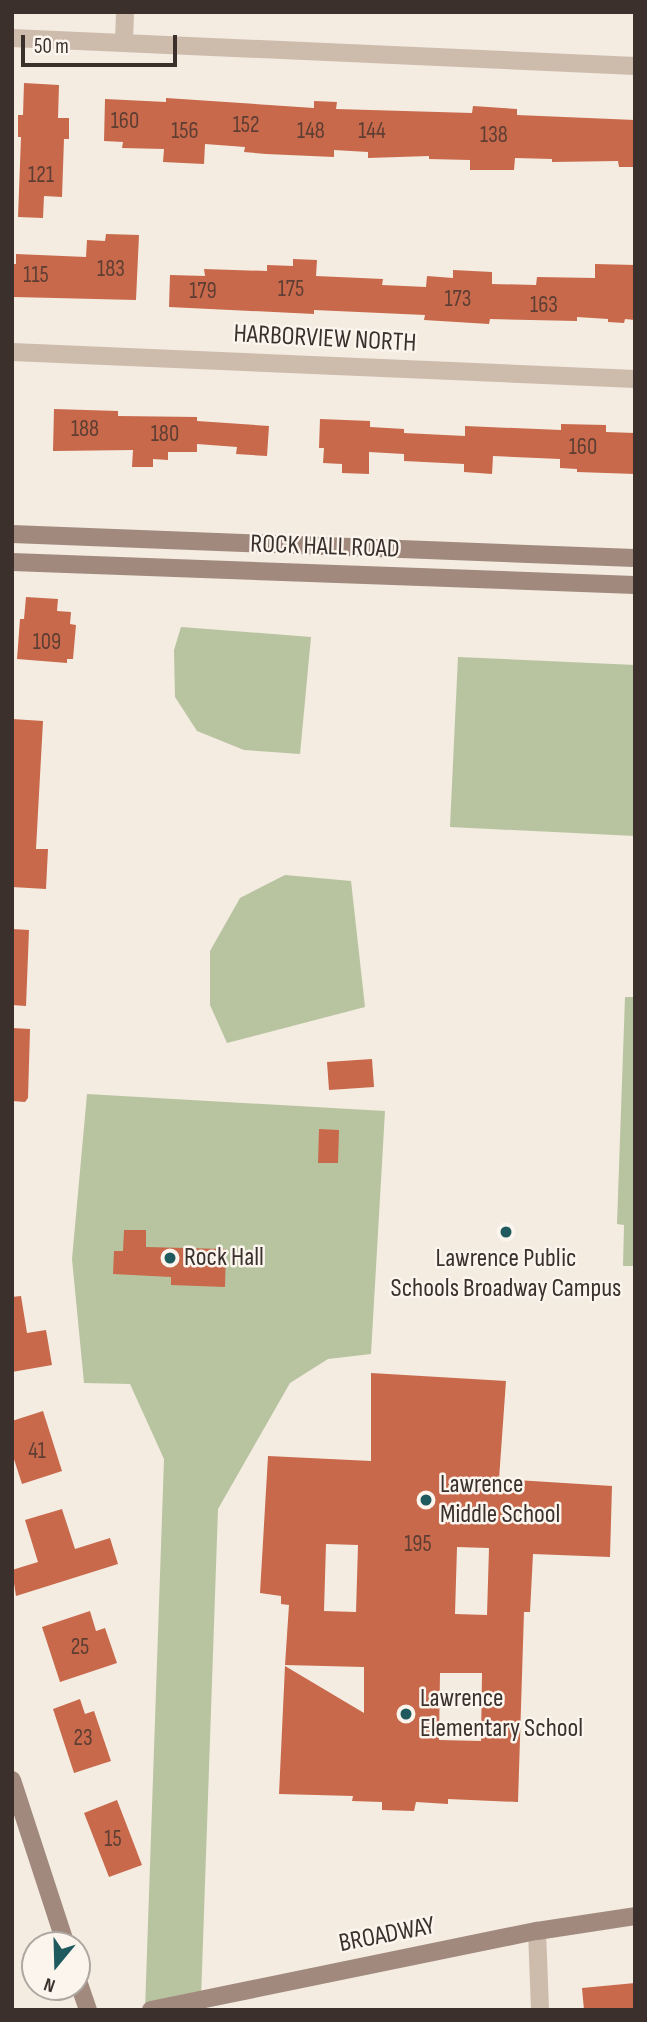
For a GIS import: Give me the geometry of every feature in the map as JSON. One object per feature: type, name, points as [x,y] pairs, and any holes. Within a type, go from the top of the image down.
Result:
[{"type":"main road","name":"ROCK HALL ROAD","points":[[12,534],[635,558]]},
{"type":"main road","points":[[468,551],[468,579]]},
{"type":"main road","name":"ROCK HALL ROAD","points":[[12,562],[635,585]]},
{"type":"main road","points":[[12,1780],[61,1931]]},
{"type":"main road","name":"BROADWAY","points":[[151,2010],[537,1931],[635,1916]]},
{"type":"street","points":[[124,41],[125,12]]},
{"type":"street","points":[[12,38],[635,66]]},
{"type":"street","name":"HARBORVIEW NORTH","points":[[12,352],[635,380]]},
{"type":"street","points":[[537,1931],[540,2010]]},
{"type":"green space","points":[[181,627],[311,637],[300,754],[244,750],[197,731],[175,697],[174,650]]},
{"type":"green space","points":[[458,657],[635,665],[635,836],[450,827]]},
{"type":"green space","points":[[285,875],[351,881],[365,1007],[227,1043],[210,1005],[210,951],[240,898]]},
{"type":"green space","points":[[625,997],[635,997],[635,1266],[623,1266],[624,1225],[617,1224]]},
{"type":"green space","points":[[87,1094],[385,1111],[371,1354],[328,1359],[290,1383],[218,1509],[201,1999],[145,2010],[164,1459],[130,1384],[84,1383],[72,1259]]},
{"type":"building","points":[[24,83],[59,85],[58,118],[69,118],[69,139],[64,139],[62,197],[44,196],[43,218],[18,217],[21,137],[18,137],[18,115],[23,115]]},
{"type":"building","points":[[166,98],[314,108],[314,101],[337,102],[336,109],[472,113],[473,106],[517,109],[517,115],[635,120],[635,167],[619,167],[618,161],[552,162],[552,159],[515,158],[514,170],[470,170],[470,160],[429,159],[429,156],[368,158],[368,152],[334,150],[334,157],[266,154],[244,152],[245,147],[205,144],[204,164],[163,162],[164,149],[122,148],[123,142],[104,141],[105,99],[166,102]]},
{"type":"building","points":[[106,234],[139,235],[136,300],[14,297],[12,264],[16,264],[16,254],[86,257],[87,240],[105,241]]},
{"type":"building","points":[[293,259],[317,260],[316,276],[383,279],[382,285],[426,287],[427,276],[453,278],[453,270],[492,272],[492,284],[536,285],[537,277],[595,278],[595,264],[635,265],[635,320],[625,319],[624,323],[577,317],[577,321],[490,319],[489,324],[424,320],[425,315],[314,310],[314,314],[169,307],[170,275],[205,276],[204,269],[267,271],[267,265],[293,266]]},
{"type":"building","points":[[54,409],[118,411],[118,416],[197,417],[197,421],[269,426],[267,456],[236,454],[237,447],[197,444],[197,452],[168,452],[168,460],[153,459],[153,467],[132,467],[133,450],[53,451]]},
{"type":"building","points":[[320,419],[370,421],[370,427],[404,429],[404,433],[465,436],[465,426],[561,430],[561,424],[606,425],[606,432],[635,433],[635,474],[577,472],[577,469],[560,468],[560,459],[493,456],[492,474],[464,472],[464,464],[404,461],[404,454],[369,452],[369,474],[342,473],[342,464],[323,463],[324,448],[319,448]]},
{"type":"building","points":[[26,597],[58,599],[57,611],[71,612],[70,624],[76,625],[73,659],[67,659],[67,663],[17,659],[20,619],[24,619]]},
{"type":"building","points":[[12,719],[43,721],[36,849],[48,849],[46,889],[12,887]]},
{"type":"building","points":[[12,929],[29,930],[26,1006],[12,1005]]},
{"type":"building","points":[[12,1028],[30,1029],[28,1098],[25,1102],[12,1101]]},
{"type":"building","points":[[372,1059],[374,1087],[329,1090],[327,1062]]},
{"type":"building","points":[[319,1129],[339,1130],[338,1163],[318,1163]]},
{"type":"building","name":"Rock Hall","points":[[124,1230],[146,1230],[146,1247],[226,1249],[225,1287],[171,1285],[171,1277],[113,1274],[114,1251],[123,1251]]},
{"type":"building","points":[[21,1296],[27,1333],[46,1330],[52,1365],[12,1372],[12,1297]]},
{"type":"building","points":[[371,1373],[506,1381],[499,1479],[612,1486],[610,1557],[533,1554],[530,1612],[524,1612],[518,1802],[448,1799],[448,1804],[416,1802],[414,1811],[382,1810],[382,1802],[352,1801],[353,1796],[279,1794],[285,1666],[364,1713],[364,1667],[285,1665],[289,1605],[281,1604],[281,1596],[260,1593],[268,1456],[371,1461]],"holes":[[[326,1544],[358,1545],[356,1612],[324,1611]],[[457,1547],[489,1548],[487,1615],[455,1614]],[[440,1673],[482,1673],[481,1741],[439,1740]]]},
{"type":"building","points":[[43,1411],[62,1471],[22,1484],[12,1453],[12,1421]]},
{"type":"building","points":[[62,1509],[75,1549],[110,1538],[118,1564],[16,1596],[12,1570],[38,1562],[25,1520]]},
{"type":"building","points":[[90,1611],[96,1631],[105,1628],[117,1663],[60,1682],[42,1627]]},
{"type":"building","points":[[80,1699],[85,1714],[94,1711],[111,1761],[74,1773],[53,1709]]},
{"type":"building","points":[[117,1800],[142,1865],[109,1877],[84,1813]]},
{"type":"building","points":[[635,1983],[635,2010],[584,2010],[582,1988]]},
{"type":"place","name":"Lawrence Public Schools Broadway Campus","points":[[506,1232]]},
{"type":"place","name":"Rock Hall","points":[[170,1258]]},
{"type":"place","name":"Lawrence Middle School","points":[[426,1500]]},
{"type":"place","name":"Lawrence Elementary School","points":[[406,1714]]}]
